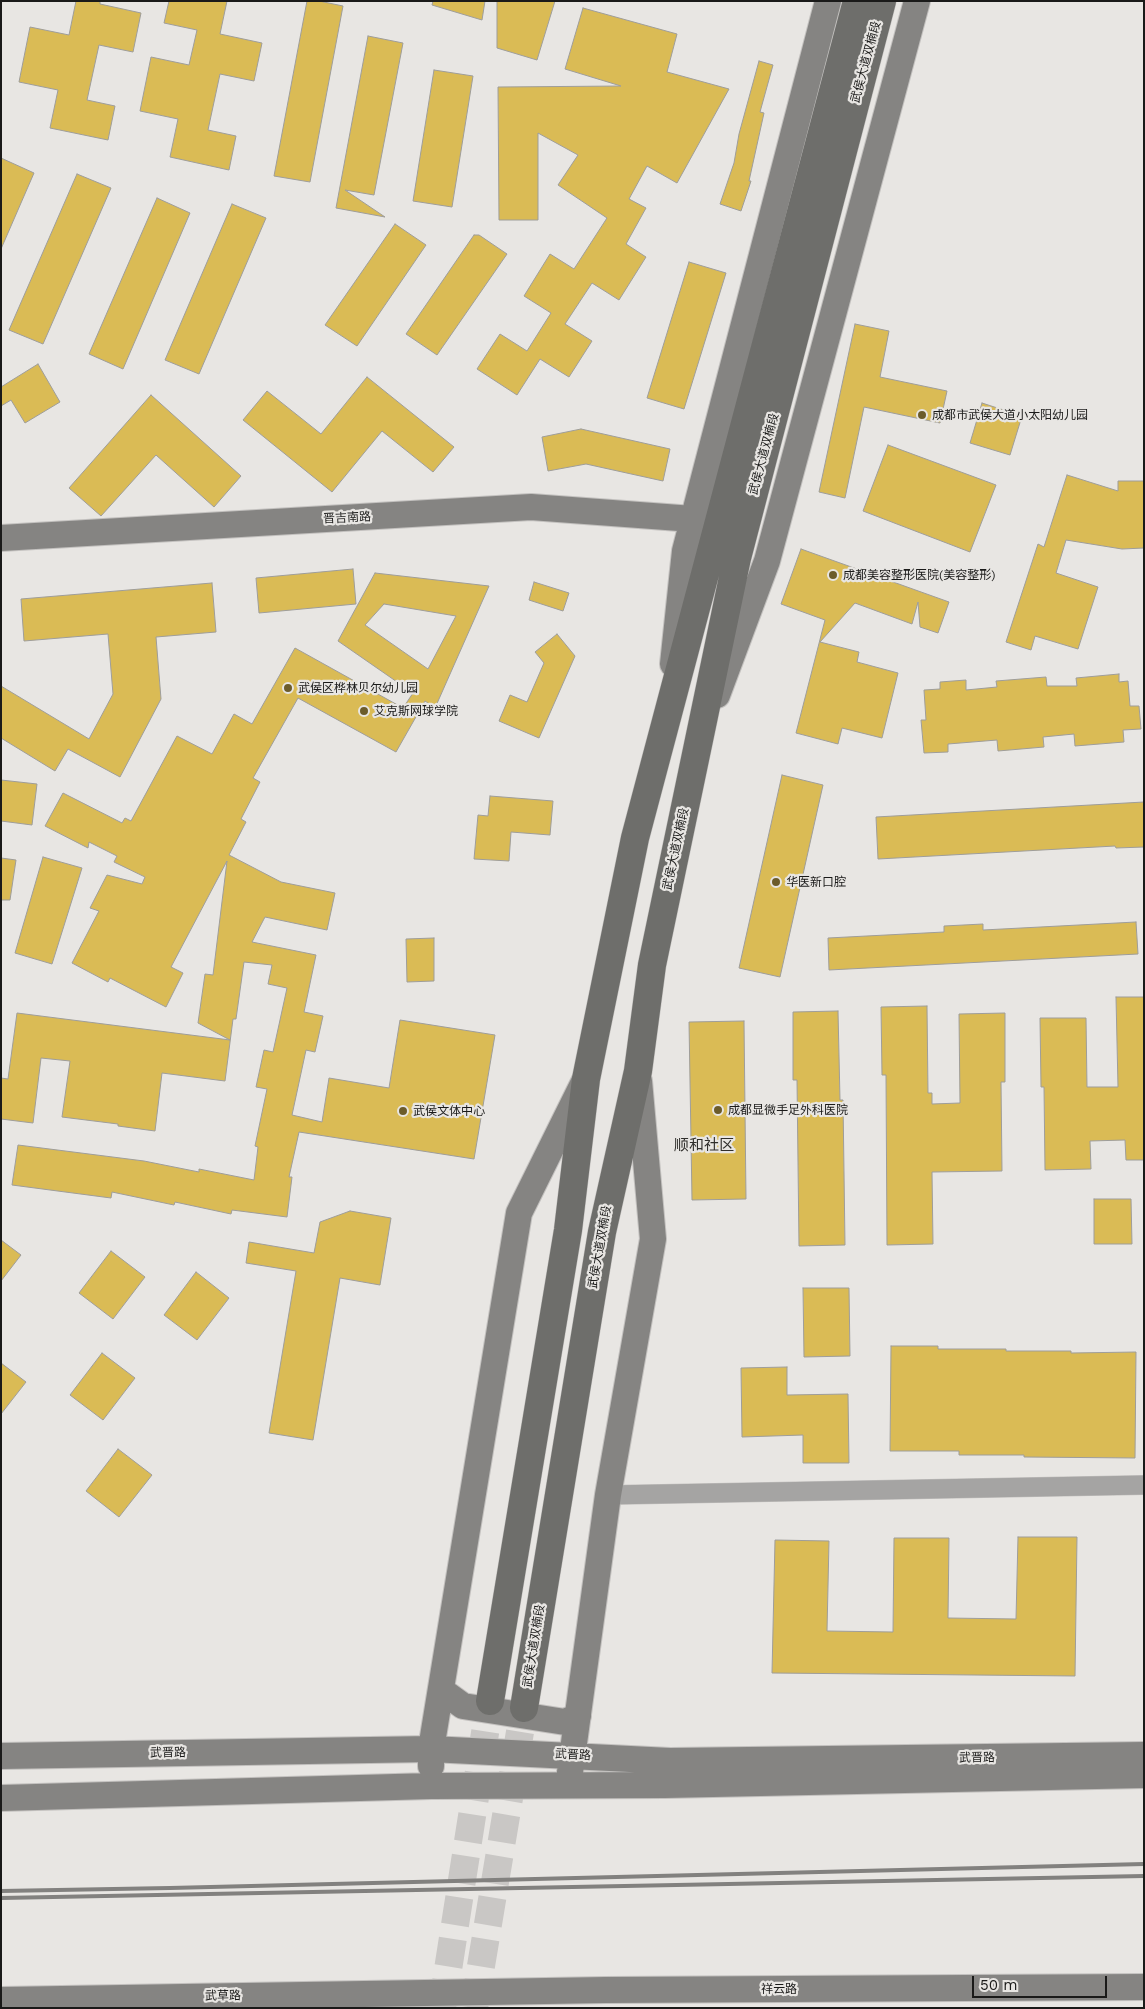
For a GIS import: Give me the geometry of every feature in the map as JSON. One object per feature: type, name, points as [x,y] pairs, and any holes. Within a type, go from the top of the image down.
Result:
[{"type":"main road","name":"武侯大道双楠段","points":[[524,1708],[602,1232],[638,1071],[652,965],[697,750],[725,554],[857,1]]},
{"type":"main road","name":"武侯大道双楠段","points":[[490,1701],[568,1230],[586,1079],[635,838],[666,720],[725,554],[882,1]]},
{"type":"street","points":[[666,720],[685,551],[828,1]]},
{"type":"street","points":[[697,750],[767,561],[916,1]]},
{"type":"street","name":"晋吉南路","points":[[1,538],[531,507],[693,518]]},
{"type":"street","points":[[569,1786],[608,1495],[653,1239],[638,1071]]},
{"type":"street","points":[[431,1786],[431,1749],[519,1213],[586,1079]]},
{"type":"street","points":[[608,1495],[1144,1484]]},
{"type":"street","points":[[441,1690],[463,1706],[565,1722],[578,1716]]},
{"type":"street","name":"武晋路","points":[[1,1756],[431,1749],[680,1760],[1144,1755]]},
{"type":"street","name":"武晋路","points":[[1,1798],[431,1786],[569,1786],[1144,1775]]},
{"type":"street","name":"祥云路","points":[[412,2000],[1144,1988]]},
{"type":"street","name":"武草路","points":[[1,2000],[412,2000]]},
{"type":"building","points":[[76,1],[100,1],[100,4],[141,13],[133,52],[99,45],[87,100],[115,106],[108,140],[50,128],[58,90],[19,82],[30,27],[69,35]]},
{"type":"building","points":[[169,1],[227,1],[220,34],[262,43],[254,81],[220,74],[208,130],[236,136],[229,170],[170,157],[178,119],[140,111],[151,57],[189,65],[197,30],[164,23]]},
{"type":"building","points":[[307,1],[319,1],[343,6],[310,182],[274,176]]},
{"type":"building","points":[[433,1],[485,1],[482,20],[432,5]]},
{"type":"building","points":[[497,1],[555,1],[537,60],[497,48]]},
{"type":"building","points":[[583,8],[677,34],[667,72],[729,89],[677,183],[647,166],[629,199],[646,208],[626,244],[646,257],[619,300],[592,283],[565,324],[592,341],[569,377],[540,359],[517,395],[477,369],[500,334],[527,351],[551,313],[524,296],[550,254],[574,269],[607,218],[558,185],[578,155],[538,133],[538,220],[499,220],[498,87],[621,86],[565,69]]},
{"type":"building","points":[[368,36],[403,43],[374,195],[345,190],[385,217],[336,208]]},
{"type":"building","points":[[759,61],[773,65],[760,112],[764,113],[749,181],[751,181],[741,211],[720,204],[734,163],[739,134]]},
{"type":"building","points":[[434,70],[473,76],[452,207],[413,201]]},
{"type":"building","points":[[1,158],[34,173],[1,249]]},
{"type":"building","points":[[77,174],[111,188],[43,344],[9,330]]},
{"type":"building","points":[[157,198],[190,213],[123,369],[89,354]]},
{"type":"building","points":[[232,204],[266,218],[199,374],[165,360]]},
{"type":"building","points":[[395,224],[426,245],[357,346],[325,325]]},
{"type":"building","points":[[474,235],[479,235],[507,254],[437,355],[406,334]]},
{"type":"building","points":[[689,262],[726,273],[684,409],[647,398]]},
{"type":"building","name":"成都市武侯大道小太阳幼儿园","points":[[855,324],[889,331],[880,377],[947,391],[940,423],[864,407],[845,498],[819,492]]},
{"type":"building","points":[[38,364],[60,402],[25,423],[11,400],[1,406],[1,387]]},
{"type":"building","points":[[367,377],[454,447],[433,472],[382,431],[332,492],[243,420],[267,391],[321,434]]},
{"type":"building","points":[[151,395],[241,476],[214,507],[156,455],[101,516],[69,488]]},
{"type":"building","points":[[982,403],[1022,416],[1010,455],[970,443]]},
{"type":"building","points":[[581,429],[670,449],[663,481],[586,464],[548,471],[542,437]]},
{"type":"building","points":[[888,445],[996,485],[970,552],[863,511]]},
{"type":"building","points":[[1067,475],[1118,491],[1118,481],[1144,481],[1144,548],[1122,549],[1066,540],[1056,573],[1098,587],[1078,649],[1035,636],[1031,650],[1006,642],[1038,544],[1044,547]]},
{"type":"building","points":[[801,549],[949,602],[938,633],[920,627],[918,602],[912,624],[855,603],[820,642],[859,652],[857,662],[898,673],[882,738],[842,728],[838,744],[796,733],[825,620],[781,604]]},
{"type":"building","points":[[353,569],[356,604],[259,613],[256,578]]},
{"type":"building","points":[[375,573],[489,586],[435,708],[425,701],[396,752],[298,698],[253,778],[260,782],[241,819],[246,822],[229,855],[281,882],[335,893],[327,930],[265,917],[252,942],[316,955],[304,1012],[323,1016],[315,1052],[306,1050],[292,1115],[322,1122],[329,1078],[389,1088],[400,1020],[495,1035],[474,1159],[299,1132],[289,1177],[292,1177],[287,1217],[232,1210],[231,1214],[175,1202],[174,1205],[112,1192],[111,1198],[12,1185],[18,1145],[144,1161],[199,1172],[199,1169],[254,1180],[258,1147],[255,1146],[267,1089],[256,1087],[264,1050],[273,1052],[287,988],[268,984],[272,965],[244,962],[236,1019],[233,1019],[225,1081],[162,1073],[155,1131],[62,1117],[70,1061],[41,1058],[33,1123],[1,1119],[1,1078],[8,1079],[17,1013],[230,1040],[198,1023],[205,974],[213,975],[227,861],[171,967],[183,973],[166,1007],[110,978],[108,982],[72,963],[99,911],[90,908],[107,875],[142,884],[145,877],[114,862],[117,856],[89,842],[88,848],[45,826],[63,793],[122,823],[125,818],[131,821],[177,736],[212,754],[234,714],[252,724],[295,648],[403,708],[413,693],[338,641]],"holes":[[[384,604],[456,616],[428,669],[365,625]]]},
{"type":"building","points":[[534,582],[569,593],[563,611],[529,600]]},
{"type":"building","points":[[212,583],[216,632],[156,637],[161,699],[120,777],[68,749],[55,771],[1,738],[1,686],[89,739],[113,694],[108,634],[24,641],[21,599]]},
{"type":"building","points":[[557,634],[575,656],[539,738],[499,721],[510,695],[527,702],[544,663],[535,652]]},
{"type":"building","points":[[1119,674],[1119,682],[1128,681],[1130,706],[1139,706],[1141,729],[1123,730],[1124,742],[1075,746],[1074,734],[1043,737],[1044,747],[998,751],[997,740],[948,744],[948,752],[924,753],[921,720],[926,720],[924,690],[940,689],[940,682],[966,680],[966,690],[997,687],[996,681],[1046,677],[1047,686],[1077,686],[1076,678]]},
{"type":"building","name":"华医新口腔","points":[[782,775],[823,785],[780,977],[739,968]]},
{"type":"building","points":[[1,780],[37,784],[32,825],[1,821]]},
{"type":"building","points":[[490,796],[553,801],[550,835],[511,832],[509,861],[474,859],[478,815],[488,816]]},
{"type":"building","points":[[1144,802],[1144,847],[1116,848],[1115,846],[878,859],[876,817]]},
{"type":"building","points":[[43,857],[82,868],[52,964],[15,953]]},
{"type":"building","points":[[1,858],[16,860],[10,900],[1,900]]},
{"type":"building","points":[[1136,922],[1138,954],[829,970],[828,938],[944,932],[944,926],[983,924],[983,930]]},
{"type":"building","points":[[434,938],[434,981],[407,982],[406,939]]},
{"type":"building","points":[[1116,997],[1144,997],[1144,1160],[1126,1160],[1125,1140],[1090,1141],[1091,1169],[1045,1170],[1044,1087],[1041,1087],[1040,1018],[1086,1018],[1087,1087],[1118,1087]]},
{"type":"building","points":[[927,1006],[928,1093],[932,1093],[932,1104],[960,1103],[959,1014],[1005,1013],[1005,1082],[1001,1082],[1002,1171],[932,1172],[933,1244],[887,1245],[886,1075],[882,1075],[881,1007]]},
{"type":"building","points":[[838,1011],[840,1100],[843,1100],[845,1245],[799,1246],[797,1080],[793,1080],[793,1012]]},
{"type":"building","name":"成都显微手足外科医院","points":[[744,1021],[746,1199],[692,1200],[689,1022]]},
{"type":"building","points":[[1094,1199],[1131,1199],[1132,1244],[1094,1244]]},
{"type":"building","points":[[350,1211],[391,1218],[380,1285],[340,1278],[313,1440],[269,1433],[296,1271],[246,1263],[249,1242],[314,1253],[320,1222]]},
{"type":"building","points":[[1,1240],[21,1255],[1,1281]]},
{"type":"building","points":[[111,1251],[145,1277],[113,1319],[79,1293]]},
{"type":"building","points":[[196,1272],[229,1298],[197,1340],[164,1315]]},
{"type":"building","points":[[803,1288],[849,1288],[850,1356],[804,1357]]},
{"type":"building","points":[[891,1346],[938,1346],[938,1349],[1006,1349],[1006,1351],[1071,1351],[1071,1353],[1136,1352],[1135,1458],[1024,1457],[1024,1455],[959,1455],[959,1451],[890,1451]]},
{"type":"building","points":[[102,1353],[135,1378],[103,1420],[70,1395]]},
{"type":"building","points":[[1,1363],[26,1382],[1,1414]]},
{"type":"building","points":[[787,1367],[787,1395],[848,1394],[849,1463],[803,1463],[803,1435],[742,1437],[741,1368]]},
{"type":"building","points":[[118,1449],[152,1475],[119,1517],[86,1491]]},
{"type":"building","points":[[1018,1537],[1077,1537],[1075,1676],[772,1673],[775,1540],[829,1541],[827,1631],[893,1632],[894,1538],[949,1538],[948,1618],[1016,1619]]},
{"type":"tunnel","points":[[442,2008],[490,1701]]},
{"type":"tunnel","points":[[474,2008],[524,1708]]},
{"type":"railway","points":[[1,1891],[1144,1864]]},
{"type":"railway","points":[[1,1898],[1144,1876]]},
{"type":"place","name":"成都市武侯大道小太阳幼儿园","points":[[922,415]]},
{"type":"place","name":"成都美容整形医院(美容整形)","points":[[833,575]]},
{"type":"place","name":"武侯区桦林贝尔幼儿园","points":[[288,688]]},
{"type":"place","name":"艾克斯网球学院","points":[[364,711]]},
{"type":"place","name":"华医新口腔","points":[[776,882]]},
{"type":"place","name":"成都显微手足外科医院","points":[[718,1110]]},
{"type":"place","name":"武侯文体中心","points":[[403,1111]]},
{"type":"district","name":"顺和社区","points":[[704,1146]]}]
